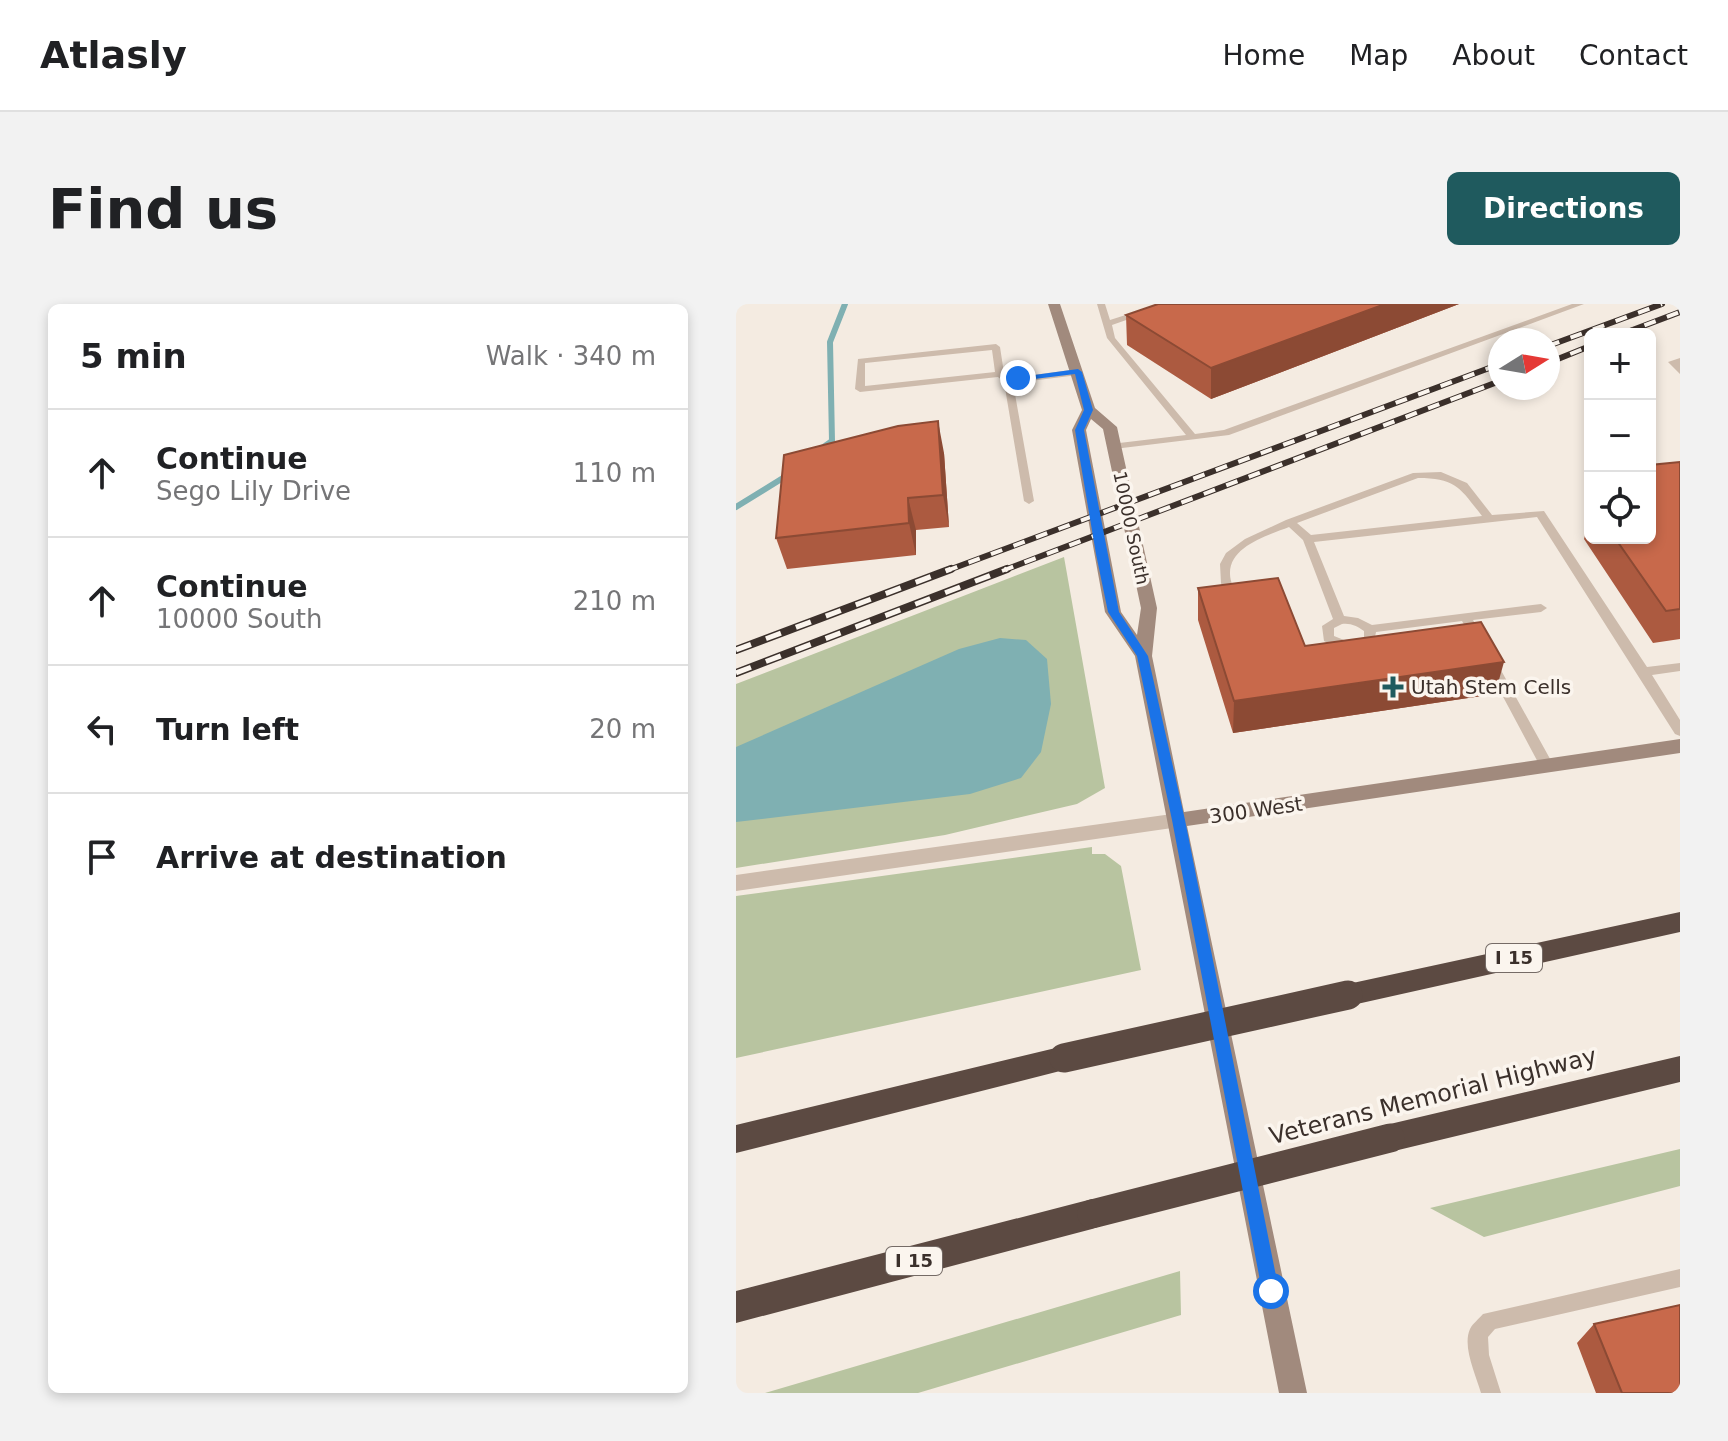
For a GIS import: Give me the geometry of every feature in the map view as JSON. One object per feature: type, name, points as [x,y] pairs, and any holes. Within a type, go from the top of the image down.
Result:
[{"type":"highway","name":"I 15","points":[[736,1139],[1064,1058],[1680,922]]},
{"type":"highway","name":"Veterans Memorial Highway","points":[[736,1307],[1390,1138],[1680,1069]]},
{"type":"main road","name":"10000 South","points":[[1054,304],[1089,410],[1110,427],[1149,608],[1143,656],[1179,820],[1293,1393]]},
{"type":"main road","name":"10000 South","points":[[1089,410],[1079,430],[1113,612],[1143,656]]},
{"type":"main road","name":"300 West","points":[[1179,820],[1234,815],[1680,746]]},
{"type":"street","name":"300 West","points":[[736,883],[1179,820]]},
{"type":"lane","points":[[1101,304],[1111,338],[1193,437]]},
{"type":"lane","points":[[1107,324],[1168,304]]},
{"type":"lane","points":[[1114,446],[1226,433],[1580,304]]},
{"type":"lane","points":[[1029,501],[1004,378],[996,347],[861,361],[860,389],[1004,378],[1078,372]]},
{"type":"lane","points":[[1680,361],[1672,362],[1680,371]]},
{"type":"lane","points":[[1232,599],[1224,572],[1234,550],[1290,522],[1417,475],[1441,475],[1463,485],[1489,518]]},
{"type":"lane","points":[[1308,539],[1540,513],[1680,731]]},
{"type":"lane","points":[[1290,522],[1308,539],[1339,619]]},
{"type":"lane","points":[[1370,629],[1370,639],[1358,647],[1341,646],[1328,638],[1328,626],[1339,619],[1357,619],[1370,629],[1541,608]]},
{"type":"lane","points":[[1466,617],[1480,643]]},
{"type":"lane","points":[[1488,656],[1547,766]]},
{"type":"lane","points":[[1644,672],[1680,667]]},
{"type":"lane","points":[[1491,1393],[1479,1355],[1478,1333],[1490,1321],[1680,1278]]},
{"type":"green space","points":[[1064,557],[1105,788],[1077,804],[945,835],[736,868],[736,684]]},
{"type":"green space","points":[[1092,847],[1092,854],[1105,854],[1121,866],[1141,970],[736,1058],[736,896]]},
{"type":"green space","points":[[1680,1149],[1680,1186],[1484,1237],[1430,1208]]},
{"type":"green space","points":[[1180,1271],[1181,1315],[918,1393],[765,1393]]},
{"type":"water","points":[[1000,638],[1026,640],[1047,659],[1051,704],[1041,752],[1021,778],[970,794],[736,822],[736,747],[959,649]]},
{"type":"building","points":[[1158,304],[1385,304],[1211,368],[1126,315]]},
{"type":"building","points":[[938,421],[943,495],[908,498],[909,523],[776,538],[784,455],[898,426]]},
{"type":"building","points":[[1680,462],[1680,609],[1666,611],[1619,544],[1656,544],[1656,464]]},
{"type":"building","points":[[1278,578],[1305,646],[1481,622],[1504,662],[1234,701],[1198,588]]},
{"type":"building","points":[[1680,1305],[1680,1393],[1622,1393],[1594,1324]]},
{"type":"waterway","points":[[818,451],[832,441],[830,342],[845,304]]},
{"type":"waterway","points":[[736,507],[791,473]]},
{"type":"railway","points":[[1560,342],[1662,304]]},
{"type":"railway","points":[[1638,328],[1680,312]]},
{"type":"railway","points":[[1560,358],[1584,348]]},
{"type":"railway","points":[[946,571],[1488,368]]},
{"type":"railway","points":[[1002,571],[1488,386]]},
{"type":"railway","points":[[736,650],[951,569]]},
{"type":"railway","points":[[736,673],[1007,569]]},
{"type":"place","name":"Utah Stem Cells","points":[[1393,687]]},
{"type":"route","points":[[1018,378],[1078,372],[1084,390],[1089,410],[1079,430],[1097,535],[1113,612],[1143,656],[1179,820],[1271,1291]]}]
